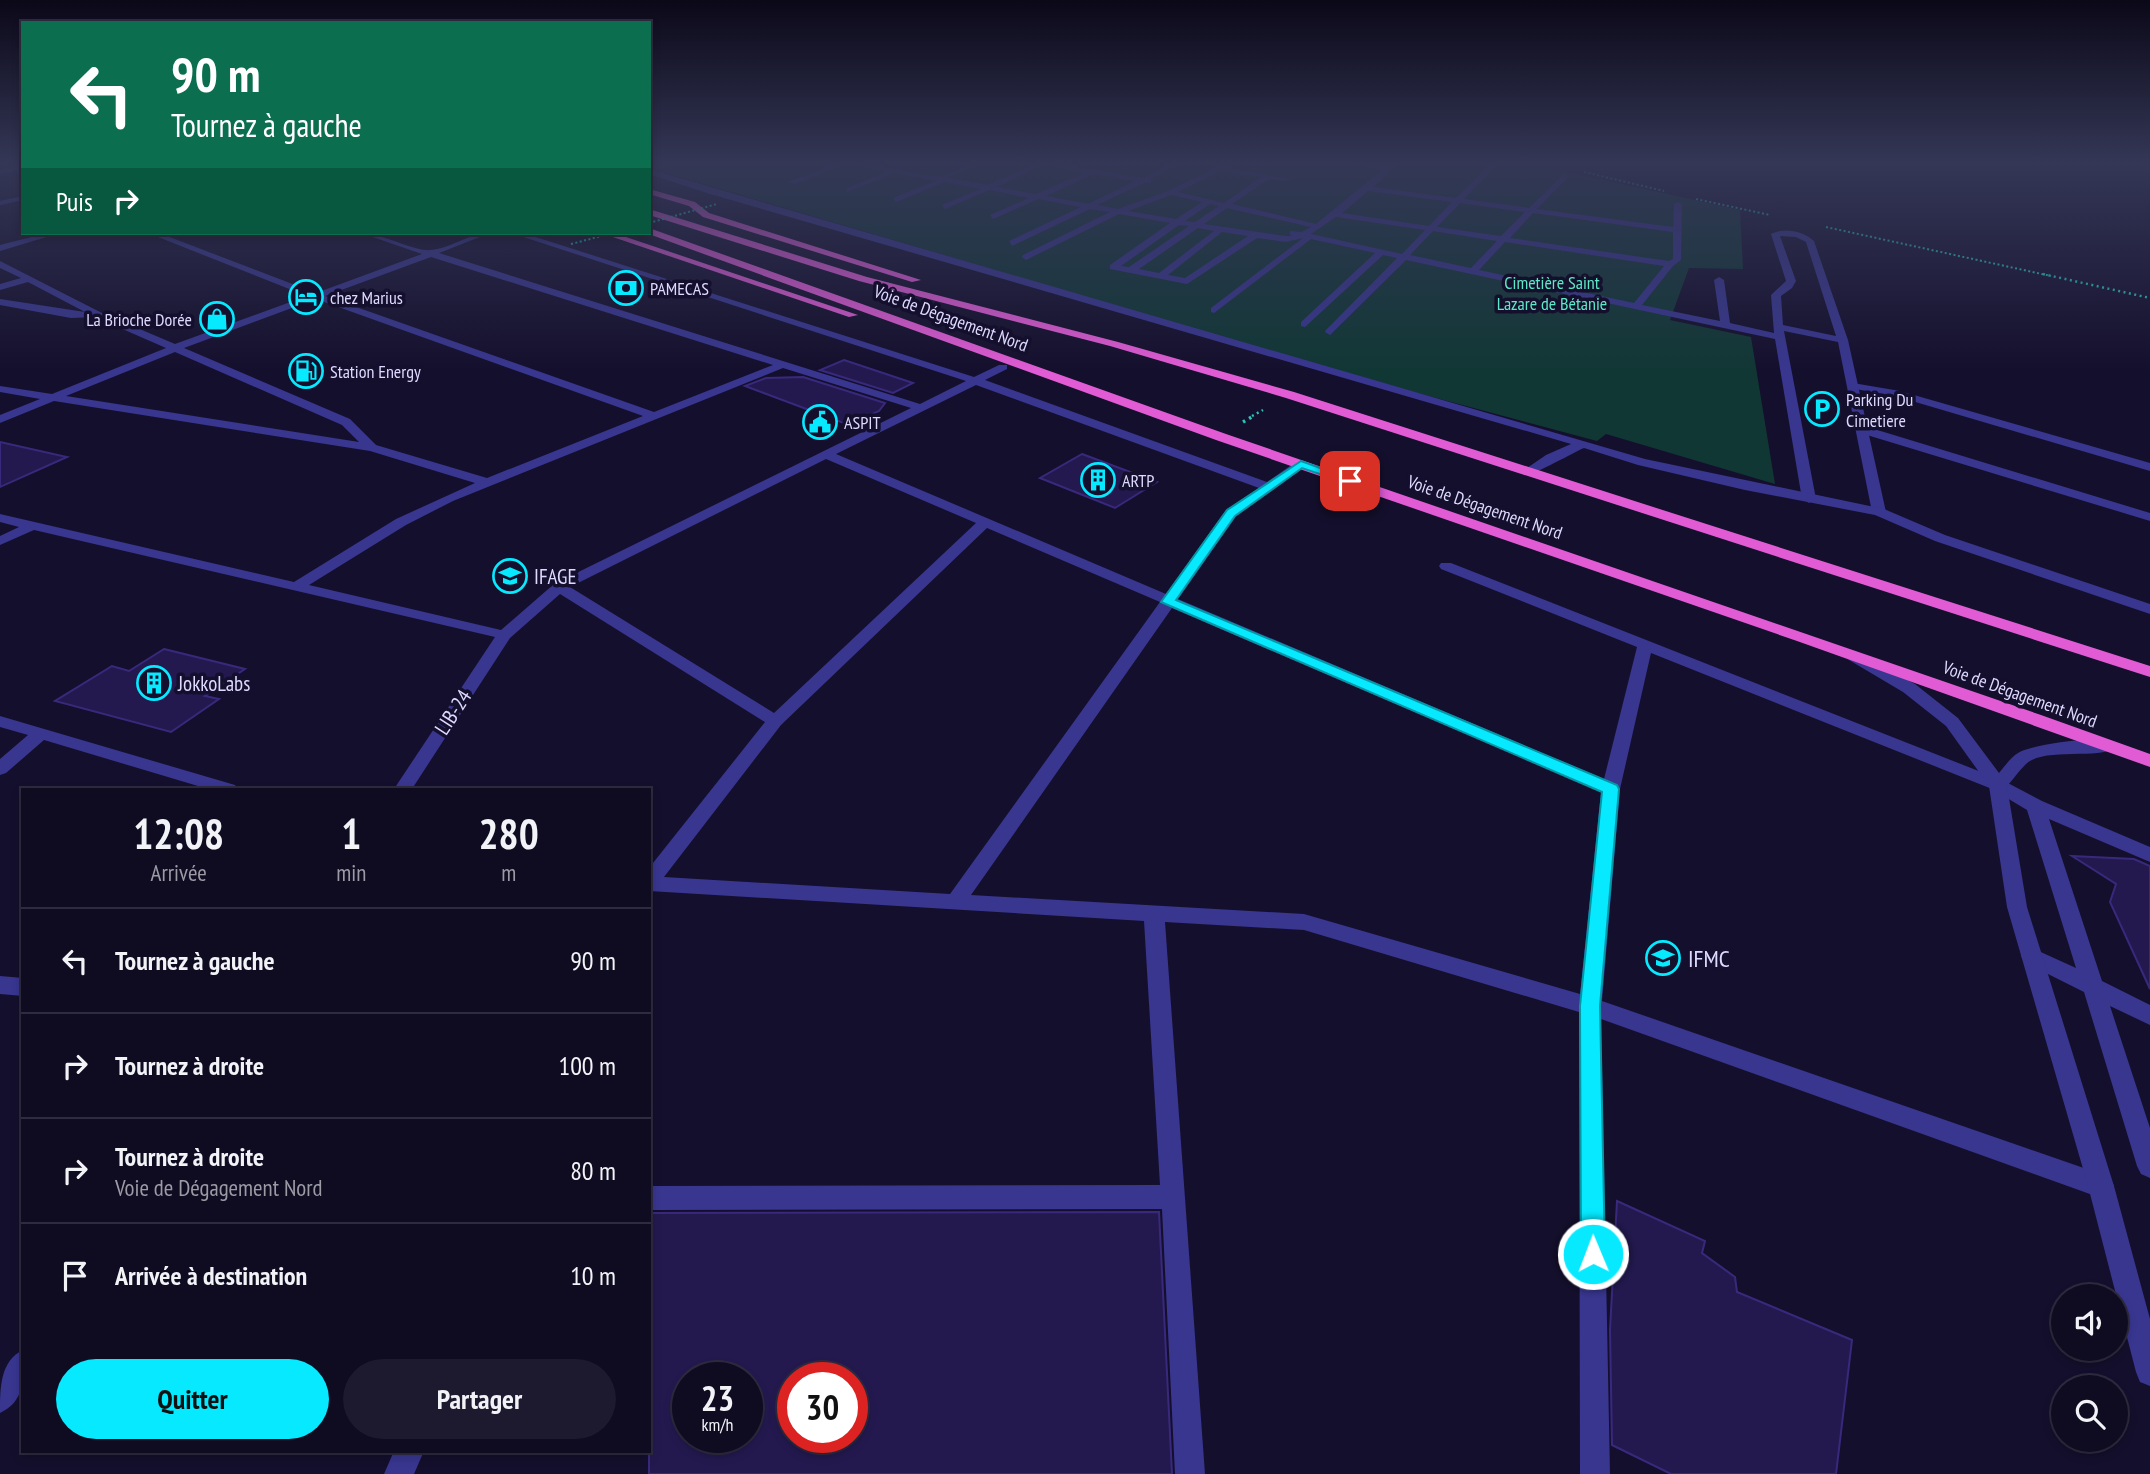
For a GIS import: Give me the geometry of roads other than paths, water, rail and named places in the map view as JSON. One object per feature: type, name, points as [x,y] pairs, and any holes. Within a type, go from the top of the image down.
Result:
[{"type":"highway","name":"Voie de Dégagement Nord","points":[[657,234],[825,291],[1218,436],[2150,761]]},
{"type":"highway","name":"Voie de Dégagement Nord","points":[[719,234],[863,279],[1114,344],[1290,395],[2150,672]]},
{"type":"highway","points":[[765,234],[1114,344]]},
{"type":"highway","points":[[611,235],[1031,377],[1108,396]]},
{"type":"street","points":[[861,234],[1303,365],[1655,465],[1878,512],[1940,538],[2150,609]]},
{"type":"street","points":[[1012,243],[1032,234]]},
{"type":"street","points":[[1026,257],[1073,234]]},
{"type":"street","points":[[1160,234],[1113,267],[1186,281],[1256,235]]},
{"type":"street","points":[[1130,271],[1185,234]]},
{"type":"street","points":[[1159,277],[1215,234]]},
{"type":"street","points":[[1249,234],[1290,239],[1308,236]]},
{"type":"street","points":[[1297,234],[1725,324],[1843,340]]},
{"type":"street","points":[[1330,332],[1426,234]]},
{"type":"street","points":[[1469,234],[1670,264]]},
{"type":"street","points":[[1473,271],[1509,234]]},
{"type":"street","points":[[1637,304],[1670,264],[1677,260],[1678,234]]},
{"type":"street","points":[[1809,499],[1779,332],[1776,295],[1789,286],[1791,281],[1775,234],[1794,234],[1809,239],[1843,340],[1878,512]]},
{"type":"street","points":[[0,248],[49,235]]},
{"type":"street","points":[[157,235],[316,296],[655,416]]},
{"type":"street","points":[[371,235],[922,408]]},
{"type":"street","points":[[470,238],[476,235]]},
{"type":"street","points":[[0,419],[174,348],[480,235]]},
{"type":"street","points":[[470,238],[483,235]]},
{"type":"street","points":[[522,235],[976,381],[1269,487]]},
{"type":"street","points":[[1082,241],[1093,236]]},
{"type":"street","points":[[1214,310],[1308,236]]},
{"type":"street","points":[[1306,324],[1382,251]]},
{"type":"street","points":[[0,264],[98,315],[346,422],[372,448]]},
{"type":"street","points":[[0,287],[29,279]]},
{"type":"street","points":[[1719,280],[1725,324]]},
{"type":"street","points":[[0,302],[71,315],[98,315]]},
{"type":"street","points":[[296,587],[401,522],[487,482],[781,365]]},
{"type":"street","name":"LIB-24","points":[[404,788],[504,635],[559,587],[1003,367]]},
{"type":"street","points":[[1853,386],[1896,393],[2150,467]]},
{"type":"street","points":[[0,390],[372,448],[487,482]]},
{"type":"street","points":[[1861,429],[2150,517]]},
{"type":"street","points":[[1532,471],[1550,458],[1583,444]]},
{"type":"street","points":[[827,455],[1611,789]]},
{"type":"street","points":[[955,902],[1231,513],[1301,464]]},
{"type":"street","points":[[0,517],[504,635]]},
{"type":"street","points":[[651,880],[775,721],[985,522]]},
{"type":"street","points":[[0,541],[33,525]]},
{"type":"street","points":[[1446,566],[1998,785],[2035,806],[2150,855]]},
{"type":"street","points":[[559,587],[775,721]]},
{"type":"street","points":[[1595,1474],[1590,1006],[1611,789],[1645,645]]},
{"type":"street","points":[[1849,654],[1909,688],[1952,722],[1998,785],[2017,907],[2101,1186],[2150,1372]]},
{"type":"street","points":[[0,720],[225,788]]},
{"type":"street","points":[[0,769],[41,733]]},
{"type":"street","points":[[1998,785],[2024,757],[2056,748],[2109,746]]},
{"type":"street","points":[[2035,806],[2150,1166]]},
{"type":"street","points":[[651,883],[1304,922],[1590,1006],[2101,1186]]},
{"type":"street","points":[[1154,913],[1190,1474]]},
{"type":"street","points":[[2032,956],[2150,1016]]},
{"type":"street","points":[[0,985],[21,987]]},
{"type":"street","points":[[651,1198],[1174,1197]]},
{"type":"street","points":[[0,1398],[21,1367]]},
{"type":"street","points":[[399,1474],[408,1453]]},
{"type":"place","name":"PAMECAS","points":[[626,288]]},
{"type":"place","name":"chez Marius","points":[[306,297]]},
{"type":"place","name":"La Brioche Dorée","points":[[217,319]]},
{"type":"place","name":"Station Energy","points":[[306,371]]},
{"type":"place","name":"Parking Du Cimetiere","points":[[1822,409]]},
{"type":"place","name":"ASPIT","points":[[820,422]]},
{"type":"place","name":"ARTP","points":[[1098,480]]},
{"type":"place","name":"IFAGE","points":[[510,576]]},
{"type":"place","name":"JokkoLabs","points":[[154,683]]},
{"type":"place","name":"IFMC","points":[[1663,958]]},
{"type":"park label","name":"Cimetière Saint Lazare de Bétanie","points":[[1552,292]]}]
